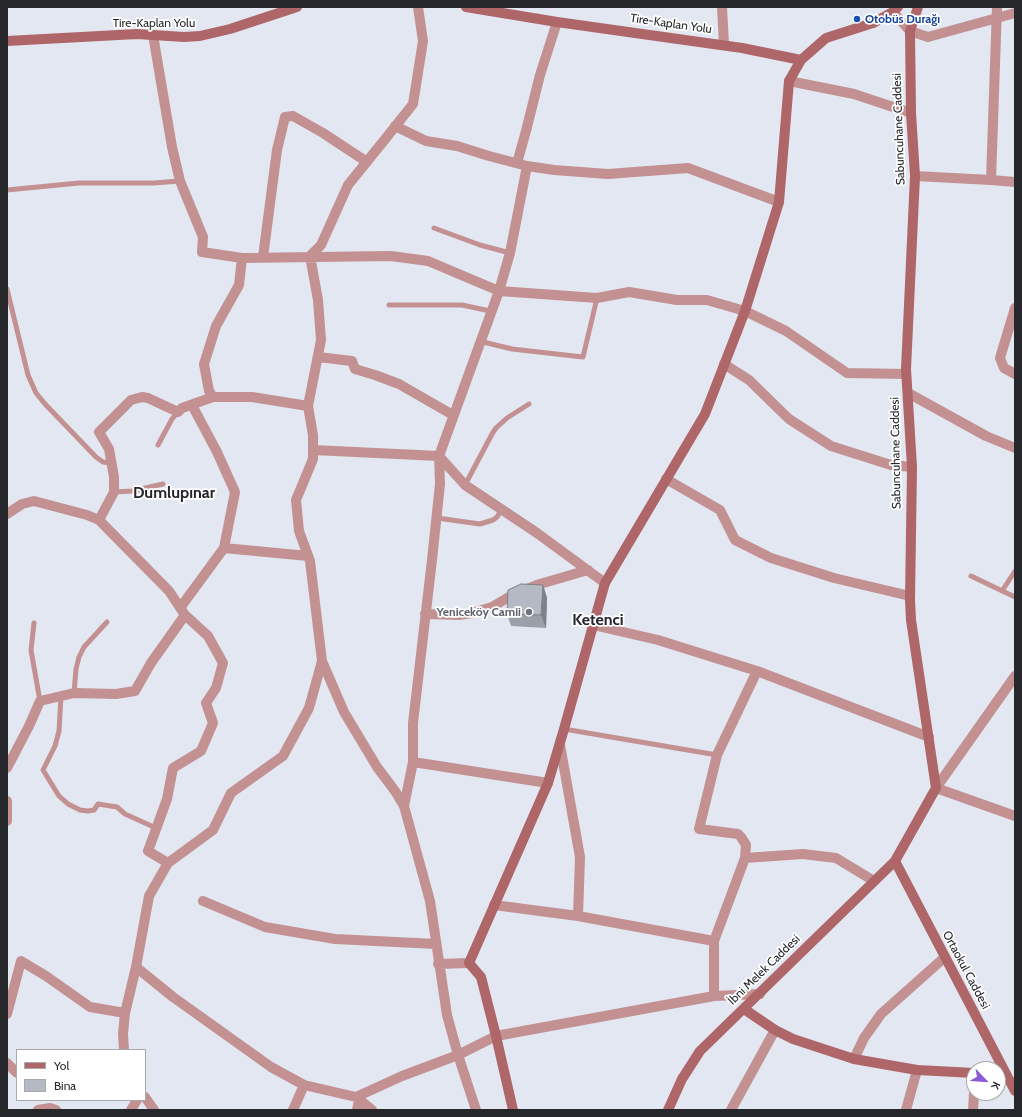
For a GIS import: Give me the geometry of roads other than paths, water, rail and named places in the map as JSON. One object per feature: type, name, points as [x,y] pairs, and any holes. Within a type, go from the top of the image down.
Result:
[{"type":"street","name":"Tire-Kaplan Yolu","points":[[7,41],[137,34],[184,37],[216,33],[297,7]]},
{"type":"street","points":[[310,256],[320,245],[348,185],[412,104],[423,41],[418,7]]},
{"type":"street","name":"Tire-Kaplan Yolu","points":[[466,7],[507,10],[557,22],[724,45],[801,60]]},
{"type":"street","points":[[722,7],[724,45]]},
{"type":"street","name":"Sabuncuhane Caddesi","points":[[918,7],[910,31],[911,113],[915,176],[906,374],[912,467],[910,596],[911,620],[936,788]]},
{"type":"street","points":[[991,180],[997,7]]},
{"type":"street","points":[[469,963],[548,783],[605,583],[705,414],[745,311],[779,202],[789,81],[801,60],[826,38],[873,23],[895,9],[910,31],[928,37],[1015,13]]},
{"type":"street","points":[[517,163],[540,75],[557,22]]},
{"type":"street","points":[[153,35],[172,147],[180,182],[203,237],[202,252],[242,258],[391,256],[428,261],[498,291],[597,298],[629,292],[677,300],[707,300],[745,311],[786,331],[847,373],[906,374]]},
{"type":"street","points":[[789,81],[854,94],[911,113]]},
{"type":"street","points":[[263,257],[277,150],[285,117],[294,116],[367,162]]},
{"type":"street","points":[[395,126],[426,141],[457,146],[527,166],[554,170],[608,174],[688,168],[779,202]]},
{"type":"street","points":[[404,806],[413,762],[413,723],[440,484],[439,456],[498,291],[510,253],[527,166]]},
{"type":"street","points":[[915,176],[1015,182]]},
{"type":"street","points":[[310,256],[318,300],[321,340],[308,406],[313,435],[313,459],[296,500],[299,530],[308,556],[322,661],[344,712],[377,766],[404,806],[430,901],[438,964],[447,1015],[476,1110]]},
{"type":"street","points":[[213,397],[209,391],[204,364],[216,326],[239,285],[242,258]]},
{"type":"street","points":[[1015,308],[1000,358],[1004,368],[1015,374]]},
{"type":"street","points":[[318,357],[352,361],[355,369],[399,384],[453,415]]},
{"type":"street","points":[[724,364],[749,380],[789,419],[831,446],[891,465],[912,467]]},
{"type":"street","points":[[908,393],[986,436],[1015,448]]},
{"type":"street","points":[[99,520],[114,492],[114,477],[109,449],[99,432],[132,400],[142,397],[148,398],[178,412],[182,408],[213,397],[252,397],[308,406]]},
{"type":"street","points":[[7,768],[40,701],[74,693],[116,694],[134,691],[182,612],[224,548],[235,492],[217,452],[192,405]]},
{"type":"street","points":[[313,450],[439,456],[465,485],[537,532],[605,583]]},
{"type":"street","points":[[666,479],[720,510],[736,540],[771,558],[834,578],[910,596]]},
{"type":"street","points":[[7,514],[22,504],[34,502],[87,515],[99,520],[169,591],[182,612],[208,636],[223,663],[216,688],[206,703],[213,723],[201,751],[173,768],[167,799],[148,851],[168,863]]},
{"type":"street","points":[[224,548],[308,556]]},
{"type":"street","points":[[426,614],[459,615],[472,613],[492,607],[514,594],[540,584],[588,570]]},
{"type":"street","points":[[593,626],[658,640],[757,671],[929,737]]},
{"type":"street","points":[[124,1049],[124,1013],[136,967],[149,896],[168,863],[213,830],[231,793],[283,756],[309,708],[322,661]]},
{"type":"street","points":[[714,996],[714,942],[745,858],[746,845],[738,834],[699,828],[717,755],[757,671]]},
{"type":"street","points":[[895,861],[936,788],[1015,676]]},
{"type":"street","points":[[560,744],[580,857],[578,916]]},
{"type":"street","points":[[413,762],[548,783]]},
{"type":"street","points":[[936,788],[1015,816]]},
{"type":"street","points":[[7,801],[7,821]]},
{"type":"street","points":[[745,858],[802,854],[836,858],[874,881]]},
{"type":"street","name":"İbni Melek Caddesi","points":[[670,1109],[682,1079],[700,1051],[895,861]]},
{"type":"street","name":"Ortaokul Caddesi","points":[[895,861],[1000,1061]]},
{"type":"street","points":[[203,901],[265,927],[335,939],[436,944]]},
{"type":"street","points":[[494,905],[578,916],[714,942]]},
{"type":"street","points":[[854,1059],[864,1038],[881,1014],[944,957]]},
{"type":"street","points":[[7,1014],[21,961],[46,976],[90,1007],[124,1013]]},
{"type":"street","points":[[438,964],[469,963]]},
{"type":"street","points":[[469,963],[480,977],[496,1036],[513,1110]]},
{"type":"street","points":[[136,967],[173,997],[271,1067],[304,1085],[358,1098],[372,1110]]},
{"type":"street","points":[[358,1098],[402,1076],[458,1055],[496,1036],[714,996],[760,994]]},
{"type":"street","points":[[744,1009],[793,1040],[854,1059],[917,1070],[966,1073]]},
{"type":"street","points":[[732,1110],[775,1030]]},
{"type":"street","points":[[7,1063],[16,1072]]},
{"type":"street","points":[[906,1110],[917,1070]]},
{"type":"street","name":"Ortaokul Caddesi","points":[[1006,1073],[1015,1091]]},
{"type":"street","points":[[293,1110],[304,1085]]},
{"type":"street","points":[[146,1098],[154,1110]]},
{"type":"street","points":[[357,1110],[358,1098]]},
{"type":"street","points":[[131,1110],[136,1101]]},
{"type":"street","points":[[38,1110],[52,1106]]},
{"type":"lane","points":[[7,190],[79,183],[180,182]]},
{"type":"lane","points":[[434,228],[480,245],[510,253]]},
{"type":"lane","points":[[7,289],[28,375],[36,392],[45,404],[96,457],[103,462],[112,463]]},
{"type":"lane","points":[[479,341],[512,349],[582,357],[597,298]]},
{"type":"lane","points":[[389,305],[462,305],[490,311]]},
{"type":"lane","points":[[465,485],[496,428],[507,418],[529,404]]},
{"type":"lane","points":[[158,445],[172,419],[178,412]]},
{"type":"lane","points":[[114,492],[132,492],[163,484]]},
{"type":"lane","points":[[437,518],[480,524],[493,520],[502,509]]},
{"type":"lane","points":[[1002,591],[1015,571]]},
{"type":"lane","points":[[971,576],[1015,597]]},
{"type":"lane","points":[[74,693],[78,657],[84,647],[107,622]]},
{"type":"lane","points":[[34,623],[31,637],[31,650],[40,701]]},
{"type":"lane","points":[[62,696],[58,735],[55,746],[43,770],[59,796],[68,804],[80,810],[94,810],[98,804],[117,807],[125,814],[156,828]]},
{"type":"lane","points":[[564,729],[717,755]]},
{"type":"place","name":"Otobüs Durağı","points":[[857,19]]},
{"type":"place","name":"Yeniceköy Camii","points":[[529,612]]},
{"type":"district","name":"Dumlupınar","points":[[174,493]]},
{"type":"district","name":"Ketenci","points":[[598,620]]}]
